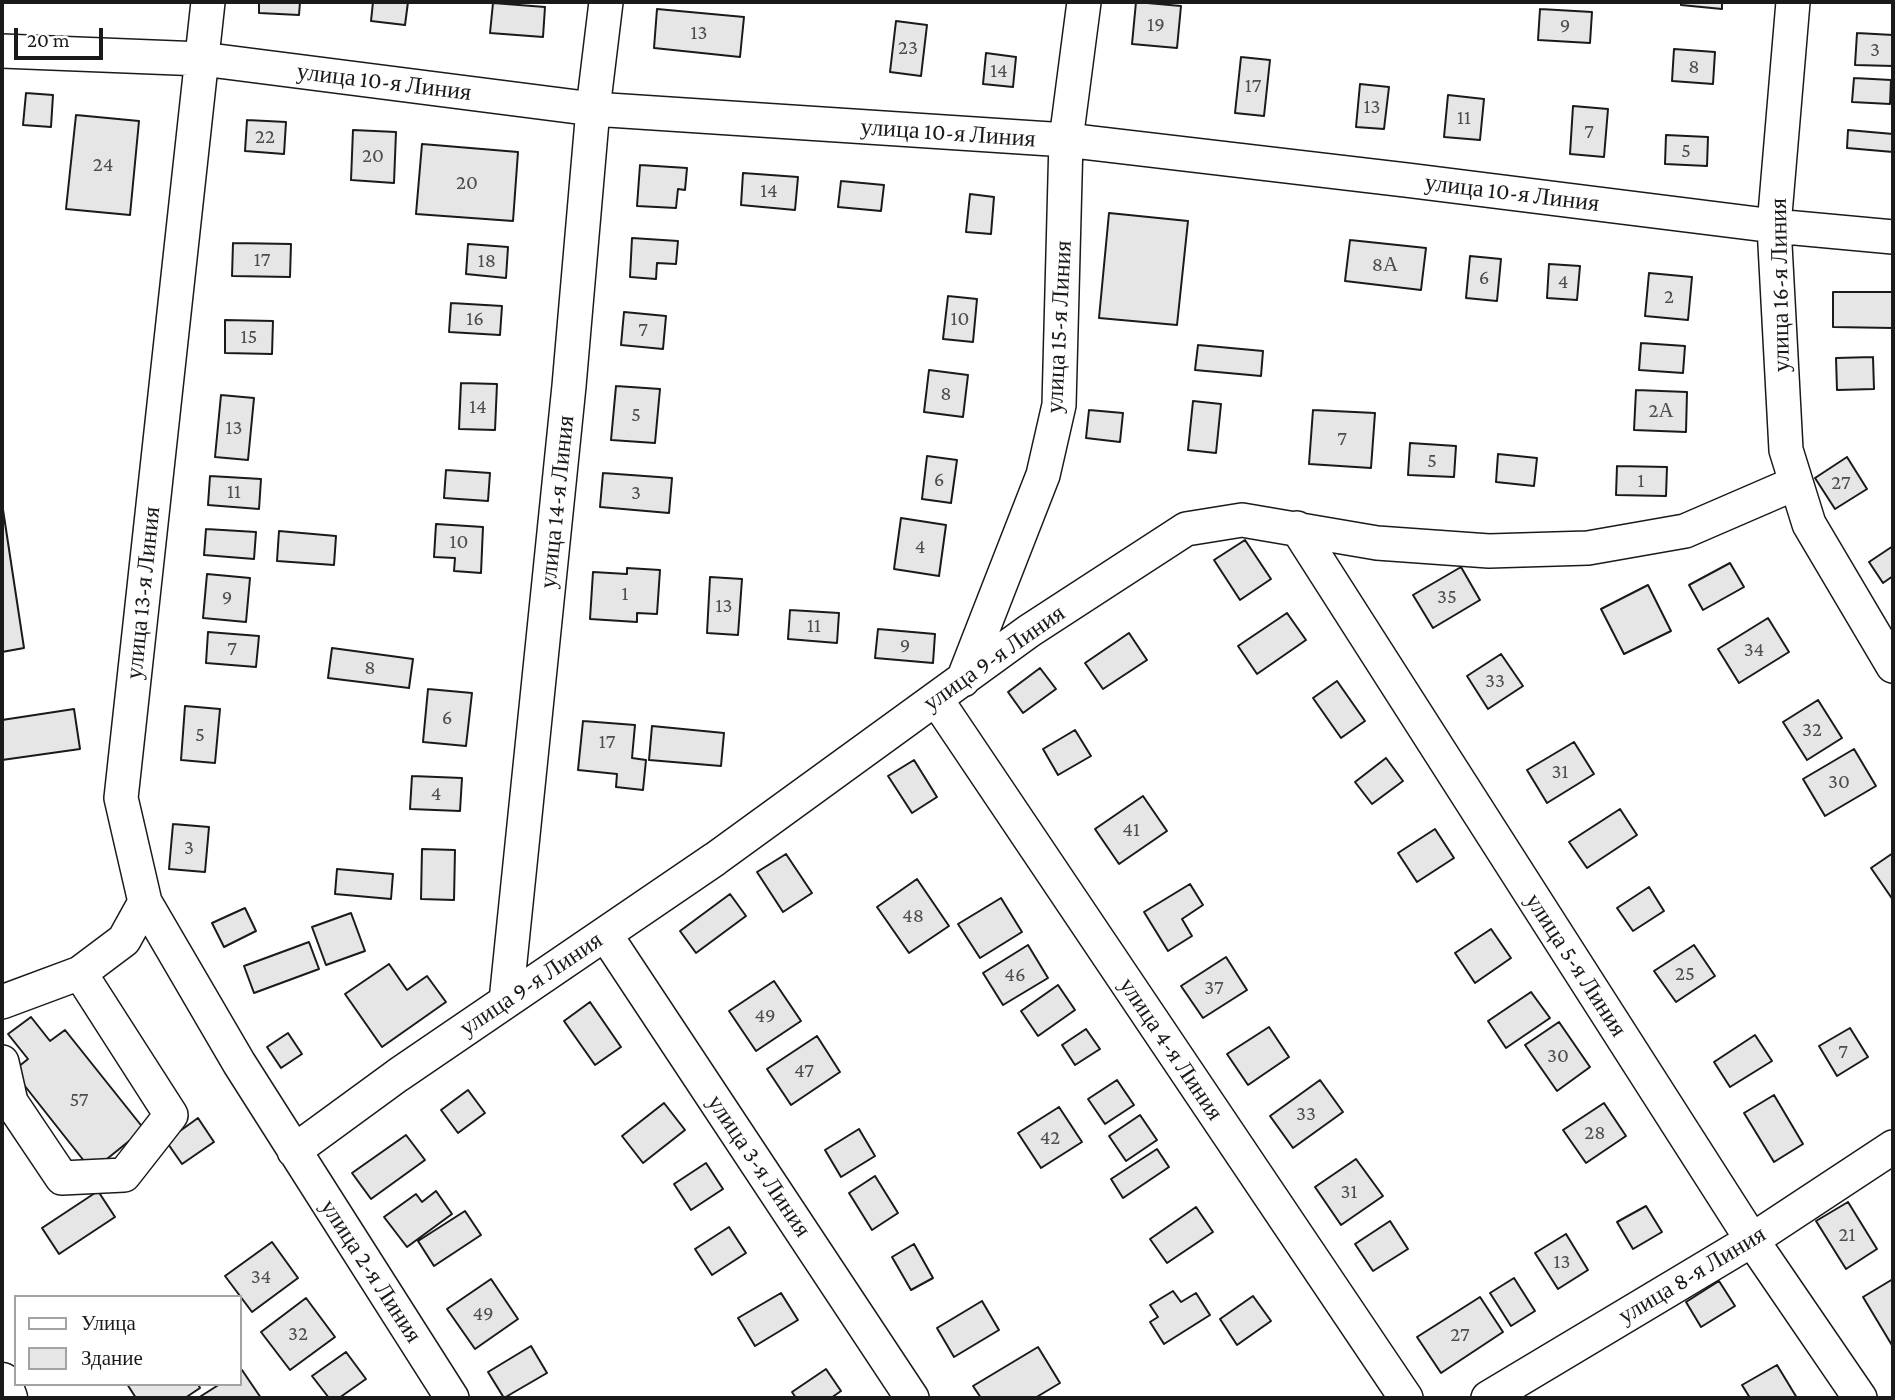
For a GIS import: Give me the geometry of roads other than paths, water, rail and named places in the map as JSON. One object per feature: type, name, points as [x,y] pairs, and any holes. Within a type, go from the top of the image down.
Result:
[{"type":"street","name":"улица 13-я Линия","points":[[208,2],[121,798],[145,902],[239,1063],[292,1147]]},
{"type":"street","name":"улица 14-я Линия","points":[[506,1001],[569,386],[593,109],[606,2]]},
{"type":"street","name":"улица 15-я Линия","points":[[963,680],[1043,475],[1059,405],[1066,141],[1084,2]]},
{"type":"street","name":"улица 16-я Линия","points":[[1793,2],[1774,226],[1786,450],[1809,524],[1893,666]]},
{"type":"street","name":"улица 10-я Линия","points":[[2,51],[202,59],[593,109],[1066,141],[1420,181],[1774,226],[1893,237]]},
{"type":"street","name":"улица 9-я Линия","points":[[292,1147],[715,859],[1030,631],[1186,529],[1241,520],[1377,543],[1489,551],[1588,548],[1685,531],[1796,483]]},
{"type":"street","name":"улица 5-я Линия","points":[[1297,528],[1752,1240],[1860,1398]]},
{"type":"street","name":"улица 4-я Линия","points":[[936,699],[1406,1398]]},
{"type":"street","points":[[2,1002],[80,973],[124,940],[145,902]]},
{"type":"street","name":"улица 3-я Линия","points":[[605,934],[912,1398]]},
{"type":"street","points":[[2,1062],[11,1102],[62,1178],[124,1175],[171,1115],[80,973]]},
{"type":"street","name":"улица 2-я Линия","points":[[292,1147],[452,1398]]},
{"type":"street","name":"улица 8-я Линия","points":[[1488,1398],[1752,1240],[1893,1147]]}]
